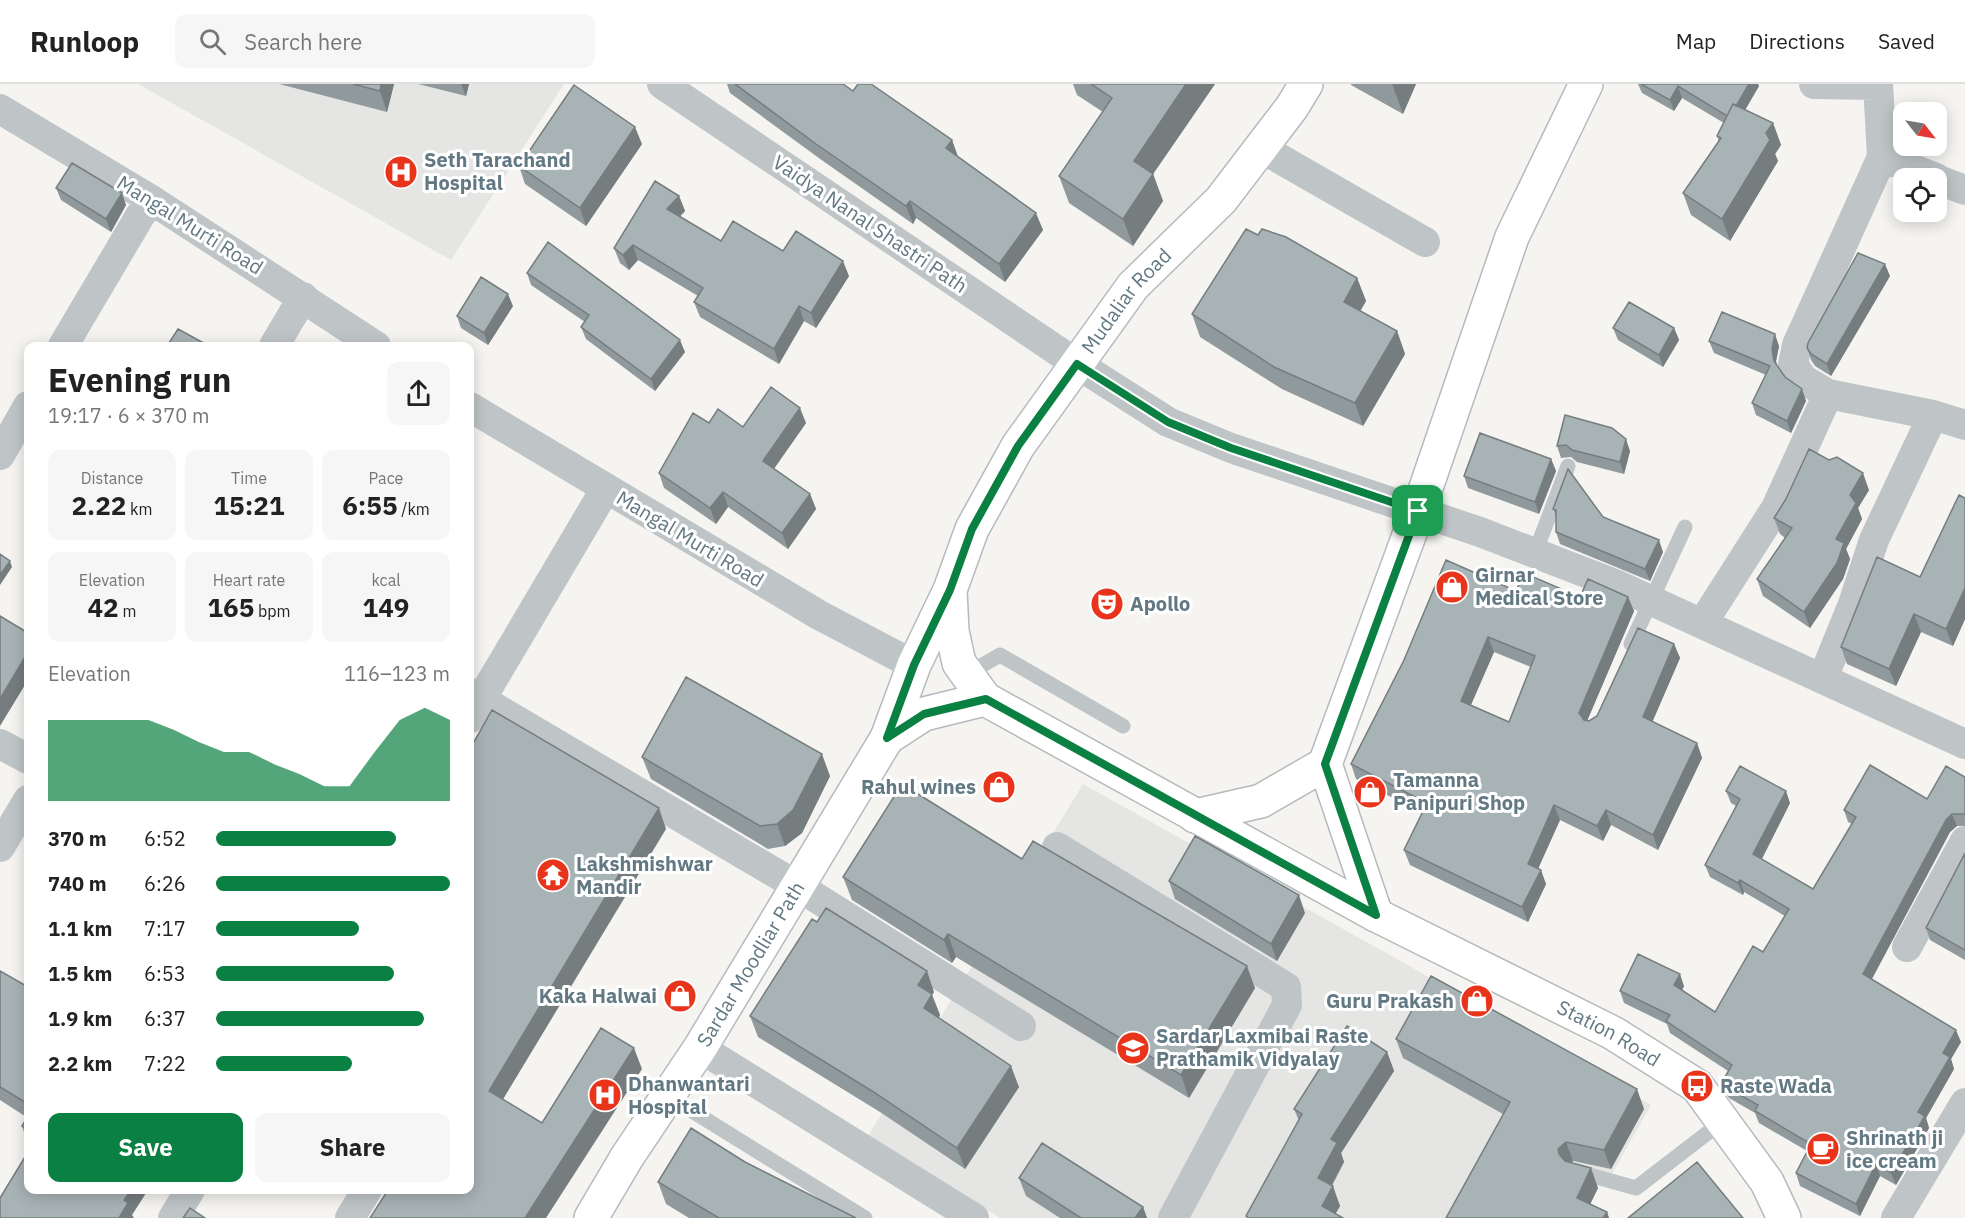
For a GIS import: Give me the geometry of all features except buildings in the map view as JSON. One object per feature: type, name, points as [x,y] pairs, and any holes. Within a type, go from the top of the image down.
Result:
[{"type":"street","name":"Vaidya Nanal Shastri Path","points":[[662,84],[1077,364],[1168,422],[1231,448],[1535,553],[1651,599],[1965,744]]},
{"type":"street","name":"Mudaliar Road","points":[[914,665],[950,590],[972,529],[1018,446],[1133,286],[1221,200],[1306,84]]},
{"type":"street","points":[[1376,915],[1325,764],[1418,511],[1512,237],[1586,84]]},
{"type":"street","points":[[1814,84],[1878,85],[1881,157],[1797,345],[1793,364],[1803,379],[1828,394],[1934,415],[1965,425]]},
{"type":"street","name":"Mangal Murti Road","points":[[4,120],[150,199],[303,297],[342,337],[361,342]]},
{"type":"street","points":[[1261,148],[1425,242]]},
{"type":"street","points":[[1881,157],[1910,168]]},
{"type":"street","points":[[1947,182],[1965,189]]},
{"type":"street","points":[[65,342],[150,199]]},
{"type":"street","points":[[276,342],[303,297]]},
{"type":"street","points":[[1702,624],[1776,508],[1828,394]]},
{"type":"street","name":"Mangal Murti Road","points":[[474,409],[819,615],[914,665]]},
{"type":"street","points":[[0,455],[24,413]]},
{"type":"street","points":[[1823,678],[1853,604],[1874,540],[1934,415]]},
{"type":"street","points":[[474,702],[606,489]]},
{"type":"street","points":[[950,590],[952,631],[959,663],[976,687]]},
{"type":"street","name":"Sardar Moodliar Path","points":[[591,1218],[700,1048],[887,738],[914,665]]},
{"type":"street","name":"Sardar Moodliar Path","points":[[887,738],[924,714],[976,687]]},
{"type":"street","name":"Station Road","points":[[976,687],[1195,816],[1376,915],[1613,1033],[1697,1086],[1767,1182],[1784,1218]]},
{"type":"street","points":[[474,705],[799,887],[1021,1026]]},
{"type":"street","points":[[0,744],[24,757]]},
{"type":"street","points":[[1195,816],[1261,801],[1325,764]]},
{"type":"street","points":[[0,847],[24,807]]},
{"type":"street","points":[[1906,946],[1965,841]]},
{"type":"street","points":[[1057,847],[1286,987],[1287,1005],[1173,1218]]},
{"type":"street","points":[[700,1048],[974,1218]]},
{"type":"street","points":[[1896,1218],[1965,1103]]},
{"type":"street","points":[[173,1218],[188,1194]]},
{"type":"street","points":[[350,1218],[365,1194]]},
{"type":"lane","points":[[1535,553],[1568,466]]},
{"type":"lane","points":[[1623,663],[1685,527]]},
{"type":"lane","points":[[976,687],[1000,655],[1123,726]]},
{"type":"lane","points":[[668,1096],[865,1218]]},
{"type":"lane","points":[[1575,1171],[1636,1188],[1723,1121]]},
{"type":"shaded area","name":"Seth Tarachand Hospital","points":[[138,84],[564,84],[451,260]]},
{"type":"shaded area","name":"Sardar Laxmibai Raste Prathamik Vidyalay","points":[[1083,784],[1397,959],[1651,1105],[1608,1181],[1567,1158],[1534,1218],[1000,1218],[868,1136]]},
{"type":"place","name":"Seth Tarachand Hospital","points":[[401,172]]},
{"type":"place","name":"Girnar Medical Store","points":[[1452,587]]},
{"type":"place","name":"Apollo","points":[[1107,604]]},
{"type":"place","name":"Rahul wines","points":[[999,787]]},
{"type":"place","name":"Tamanna Panipuri Shop","points":[[1370,792]]},
{"type":"place","name":"Lakshmishwar Mandir","points":[[553,875]]},
{"type":"place","name":"Kaka Halwai","points":[[680,996]]},
{"type":"place","name":"Guru Prakash","points":[[1477,1001]]},
{"type":"place","name":"Sardar Laxmibai Raste Prathamik Vidyalay","points":[[1133,1048]]},
{"type":"place","name":"Raste Wada","points":[[1697,1086]]},
{"type":"place","name":"Dhanwantari Hospital","points":[[605,1095]]},
{"type":"place","name":"Shrinath ji ice cream","points":[[1823,1149]]},
{"type":"route","points":[[1077,364],[1168,422],[1231,448],[1418,511],[1325,764],[1376,915],[986,699],[924,714],[887,738],[914,665],[950,590],[972,529],[1018,446],[1077,364]]}]
